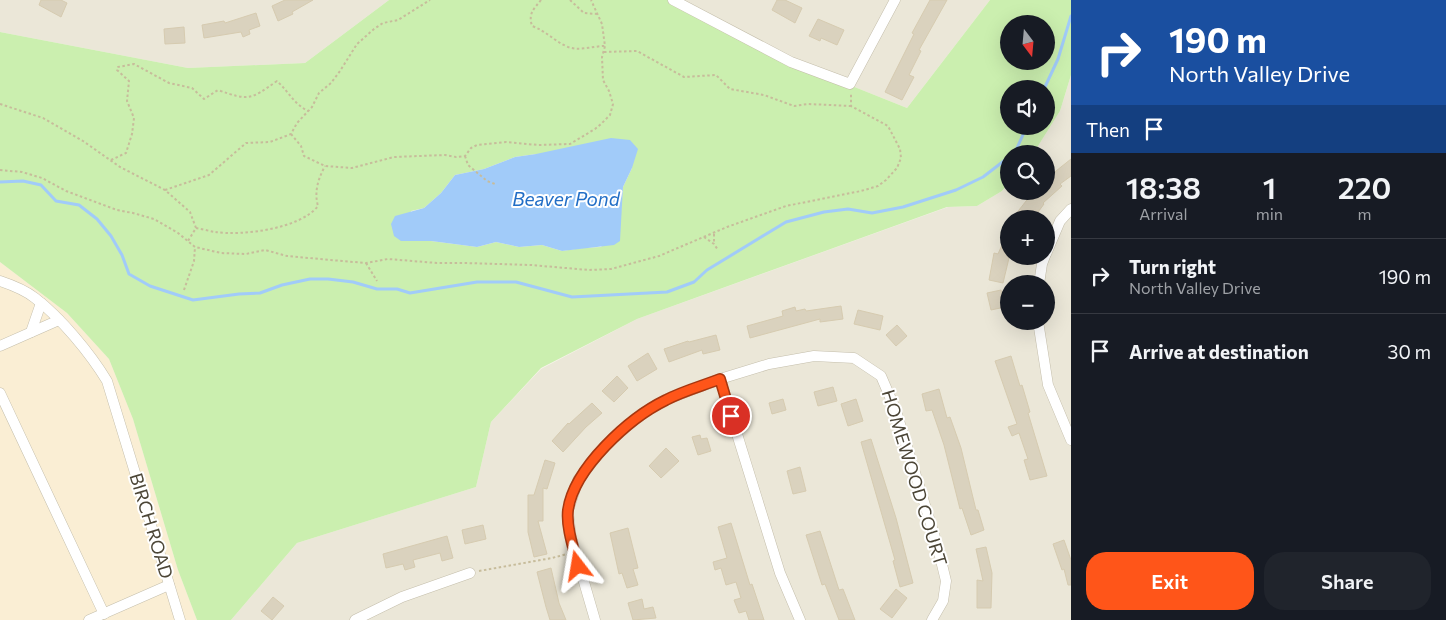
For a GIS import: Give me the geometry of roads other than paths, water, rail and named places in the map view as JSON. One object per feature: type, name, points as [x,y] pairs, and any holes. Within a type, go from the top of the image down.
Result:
[{"type":"street","points":[[673,0],[692,4],[792,62],[850,84],[895,0]]},
{"type":"street","points":[[1055,233],[1060,221],[1071,209]]},
{"type":"street","name":"BIRCH ROAD","points":[[0,281],[15,286],[41,303],[59,320],[95,362],[107,381],[180,620]]},
{"type":"street","points":[[31,332],[41,303]]},
{"type":"street","points":[[0,346],[59,320]]},
{"type":"street","points":[[1039,330],[1048,385],[1071,440]]},
{"type":"street","name":"HOMEWOOD COURT","points":[[595,620],[574,552],[568,510],[578,480],[604,447],[642,414],[667,399],[720,379],[769,364],[814,356],[854,358],[881,376],[899,418],[937,544],[946,581],[943,601],[932,620]]},
{"type":"street","points":[[720,379],[780,572],[800,620]]},
{"type":"street","points":[[0,393],[104,614]]},
{"type":"street","points":[[354,620],[402,597],[470,573]]},
{"type":"street","points":[[89,620],[169,585]]},
{"type":"water","name":"Beaver Pond","points":[[611,138],[630,140],[638,149],[623,187],[620,241],[614,245],[562,251],[542,245],[519,247],[496,242],[477,247],[431,241],[401,241],[394,236],[391,224],[395,216],[424,208],[441,193],[455,175],[484,169],[515,157]]},
{"type":"waterway","points":[[1048,80],[1058,59],[1071,16]]},
{"type":"waterway","points":[[1018,145],[1023,135]]},
{"type":"waterway","points":[[0,182],[23,181],[41,185],[56,201],[79,205],[97,219],[111,236],[122,255],[129,274],[150,286],[193,300],[260,293],[282,285],[310,279],[353,282],[377,289],[397,289],[410,293],[477,282],[516,282],[572,297],[667,292],[694,282],[707,270],[786,222],[824,212],[848,209],[872,213],[903,207],[956,190],[983,177],[1000,164]]}]
